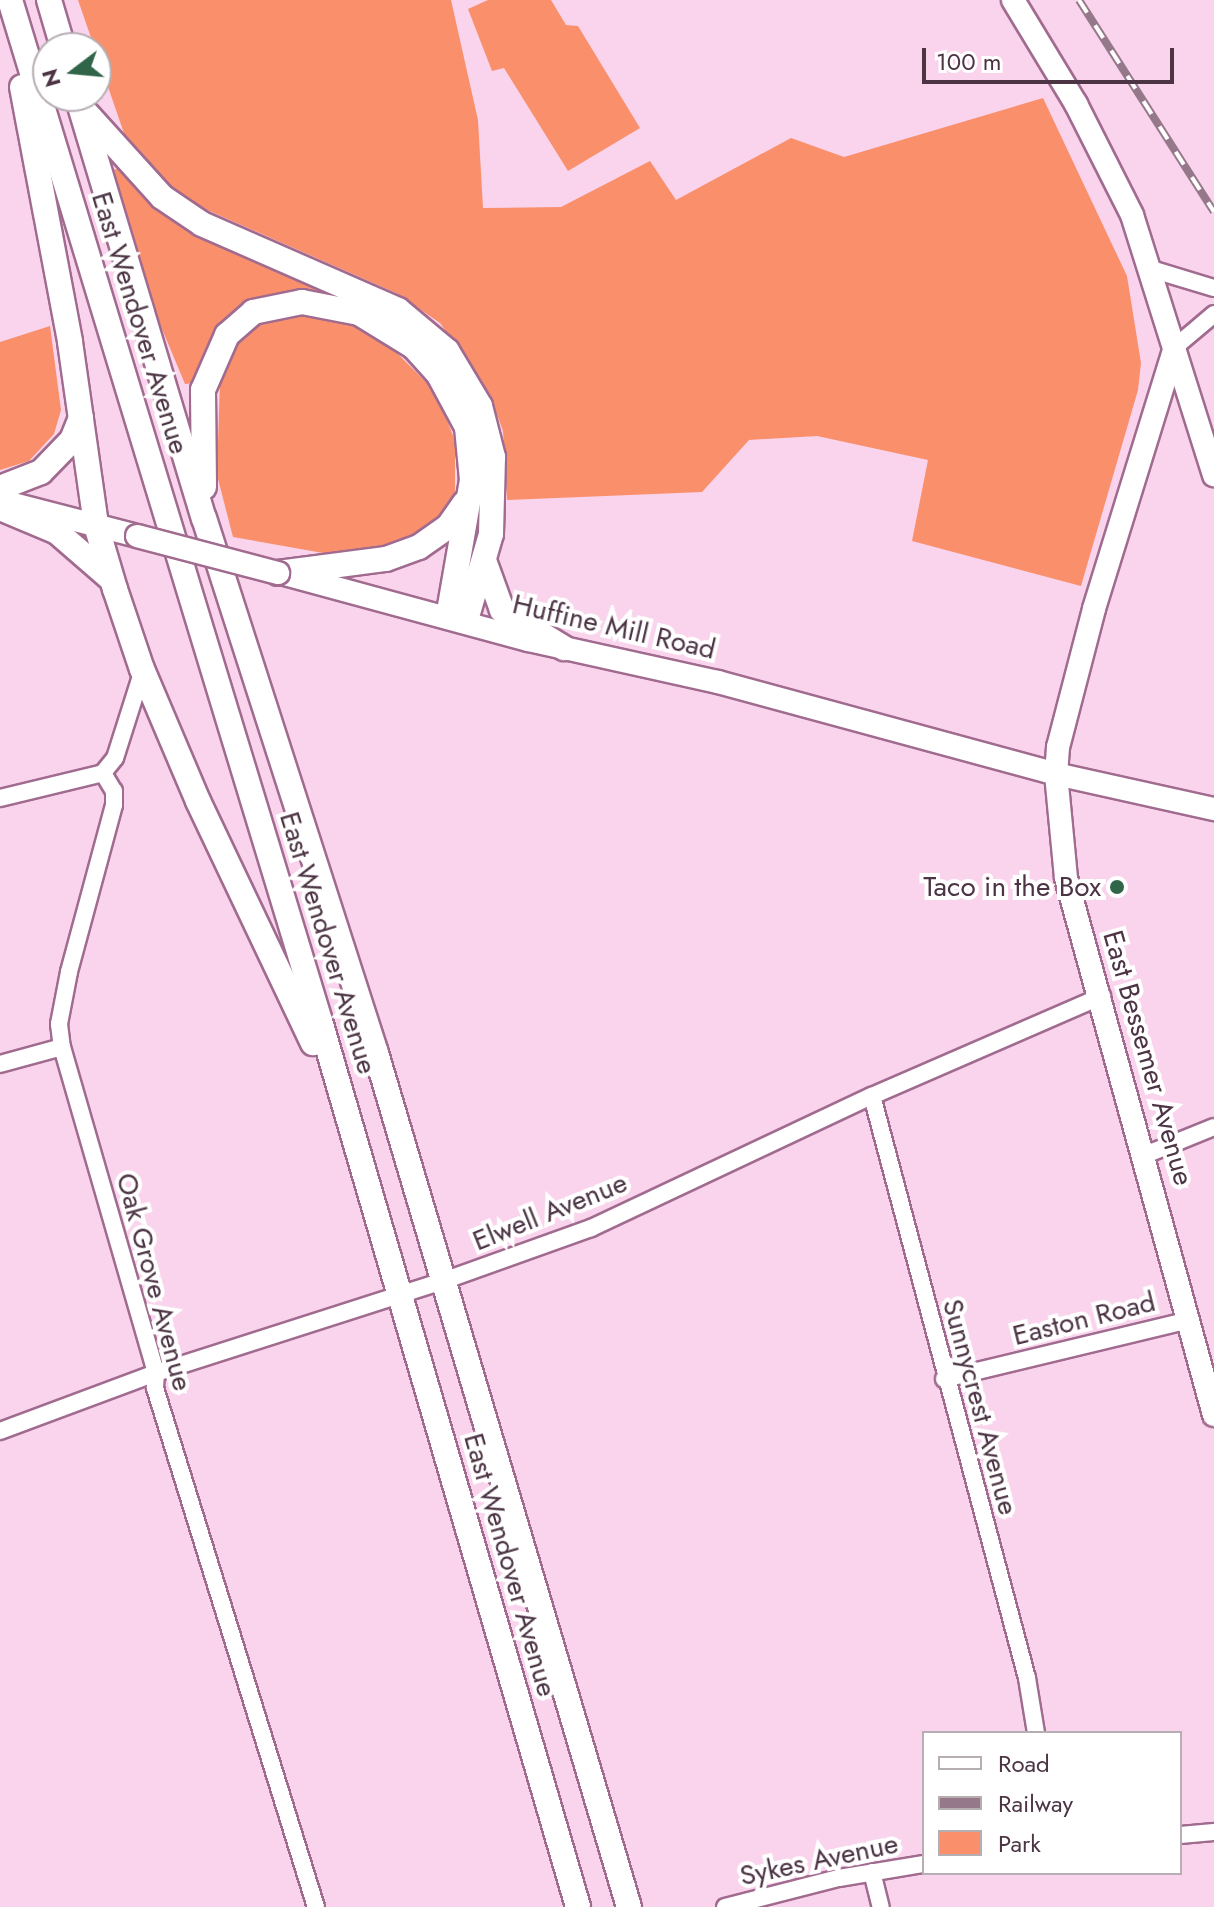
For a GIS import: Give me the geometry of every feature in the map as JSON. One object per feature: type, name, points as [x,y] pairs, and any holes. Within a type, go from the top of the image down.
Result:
[{"type":"highway","points":[[8,0],[81,418],[96,525],[113,582],[142,669],[355,1136]]},
{"type":"highway","name":"East Wendover Avenue","points":[[8,0],[355,1136],[578,1907]]},
{"type":"highway","points":[[49,0],[58,32]]},
{"type":"highway","name":"East Wendover Avenue","points":[[82,112],[204,518],[376,1053],[561,1662],[629,1907]]},
{"type":"highway","points":[[88,112],[162,197],[202,224],[398,310],[447,351],[469,381],[491,443],[495,491],[484,560],[457,619]]},
{"type":"highway","points":[[204,518],[203,390],[213,361],[227,335],[253,312],[302,302],[359,313],[414,347],[439,375],[467,427],[473,452],[457,619]]},
{"type":"highway","points":[[0,488],[41,472],[72,440],[81,418]]},
{"type":"highway","points":[[278,573],[386,559],[419,547],[448,527],[468,498]]},
{"type":"highway","points":[[0,508],[57,532],[86,552],[113,582]]},
{"type":"highway","points":[[484,560],[502,610],[564,648]]},
{"type":"main road","points":[[1013,0],[1076,104],[1132,215],[1214,475]]},
{"type":"main road","name":"East Bessemer Avenue","points":[[1175,347],[1094,609],[1058,747],[1056,774],[1066,878],[1102,996],[1214,1415]]},
{"type":"main road","name":"Huffine Mill Road","points":[[0,500],[564,648],[718,682],[1056,774],[1214,809]]},
{"type":"street","points":[[1151,269],[1214,288]]},
{"type":"street","points":[[1175,347],[1214,314]]},
{"type":"street","points":[[0,798],[103,773],[115,758],[139,694],[142,669]]},
{"type":"street","name":"Oak Grove Avenue","points":[[103,773],[114,791],[114,805],[69,972],[59,1024],[62,1047],[156,1373],[155,1388],[316,1907]]},
{"type":"street","name":"Elwell Avenue","points":[[0,1431],[156,1373],[443,1281],[591,1228],[872,1096],[1102,996]]},
{"type":"street","points":[[0,1064],[62,1047]]},
{"type":"street","name":"Sunnycrest Avenue","points":[[872,1096],[944,1379],[1027,1678],[1036,1731]]},
{"type":"street","points":[[1145,1155],[1214,1127]]},
{"type":"street","name":"Easton Road","points":[[944,1379],[1189,1320]]},
{"type":"street","points":[[1182,1835],[1214,1832]]},
{"type":"street","name":"Sykes Avenue","points":[[725,1907],[872,1872],[922,1864]]},
{"type":"street","points":[[872,1872],[881,1907]]},
{"type":"green space","points":[[78,0],[451,0],[478,120],[483,208],[561,207],[650,161],[676,200],[791,138],[844,157],[1043,98],[1127,276],[1141,363],[1138,390],[1081,586],[912,541],[928,460],[817,436],[749,440],[702,492],[507,500],[503,431],[489,393],[440,323],[396,293],[189,202],[155,172],[126,139],[112,98],[112,32],[89,32]]},
{"type":"green space","points":[[488,0],[551,0],[566,25],[578,26],[640,128],[568,171],[504,68],[492,71],[468,9]]},
{"type":"green space","points":[[120,168],[159,209],[333,290],[331,295],[297,290],[252,300],[213,336],[194,383],[185,384],[157,317],[113,170]]},
{"type":"green space","points":[[302,311],[333,317],[386,342],[428,384],[444,412],[455,441],[455,493],[445,511],[412,539],[388,548],[323,553],[233,537],[217,475],[220,382],[229,355],[243,334],[260,322]]},
{"type":"green space","points":[[50,326],[61,410],[54,434],[29,461],[0,470],[0,342]]},
{"type":"railway","points":[[1079,0],[1214,212]]},
{"type":"place","name":"Taco in the Box","points":[[1117,887]]}]
